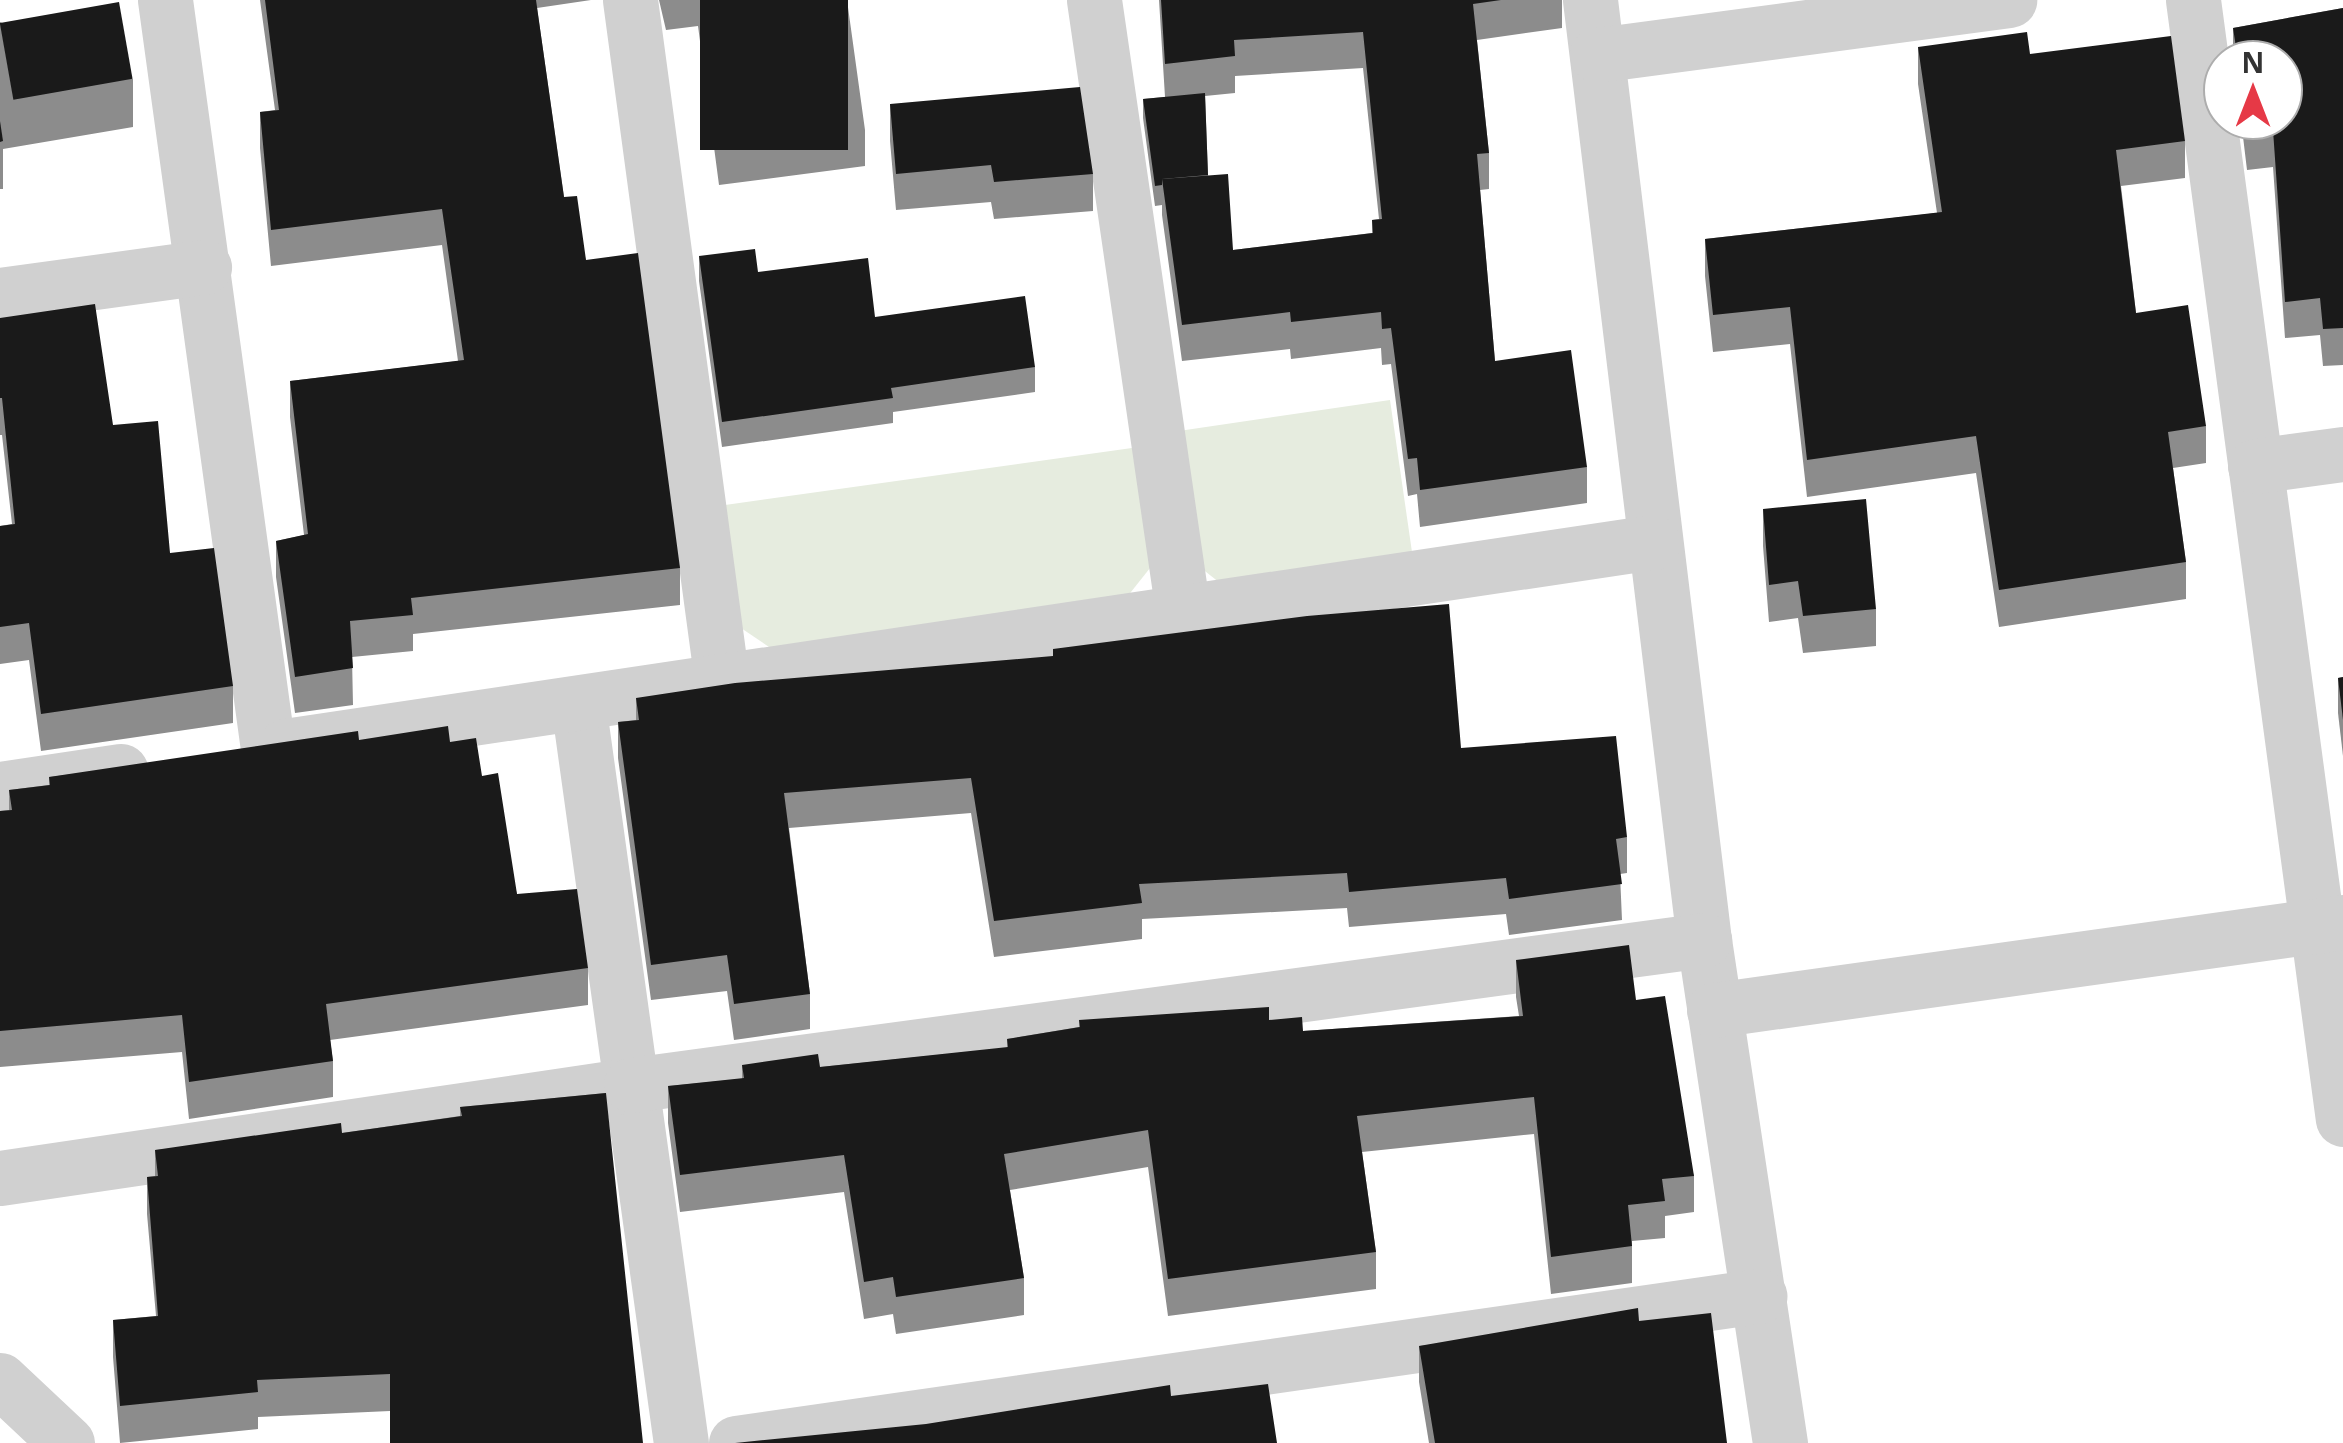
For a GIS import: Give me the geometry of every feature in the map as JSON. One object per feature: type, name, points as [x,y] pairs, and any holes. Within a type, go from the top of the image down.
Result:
[{"type":"street","points":[[165,0],[268,749]]},
{"type":"street","points":[[630,0],[722,682]]},
{"type":"street","points":[[1094,0],[1183,612]]},
{"type":"street","points":[[1590,0],[1704,940],[1780,1443]]},
{"type":"street","points":[[1597,55],[2009,0]]},
{"type":"street","points":[[2192,0],[2255,466],[2330,924],[2343,1119]]},
{"type":"street","points":[[0,295],[204,268]]},
{"type":"street","points":[[2255,466],[2343,454]]},
{"type":"street","points":[[0,789],[1653,542]]},
{"type":"street","points":[[578,703],[681,1443]]},
{"type":"street","points":[[1714,1010],[2330,924]]},
{"type":"street","points":[[0,1178],[630,1084],[1704,940]]},
{"type":"street","points":[[736,1443],[1759,1296]]},
{"type":"street","points":[[0,1380],[67,1443]]},
{"type":"shaded area","points":[[1390,400],[1413,559],[1225,587],[1191,560],[1172,432]]},
{"type":"shaded area","points":[[1139,447],[1154,563],[1127,597],[778,653],[738,626],[718,506]]},
{"type":"building","points":[[265,0],[536,0],[564,197],[577,196],[586,260],[638,253],[680,568],[411,598],[413,615],[350,621],[353,668],[295,677],[276,541],[308,534],[290,381],[464,360],[442,209],[271,230],[260,112],[279,110]]},
{"type":"building","points":[[700,0],[848,0],[848,150],[700,150]]},
{"type":"building","points":[[1161,0],[1501,0],[1473,4],[1489,153],[1477,154],[1495,361],[1571,350],[1587,467],[1420,490],[1417,458],[1408,459],[1391,328],[1382,329],[1381,312],[1291,322],[1290,312],[1182,325],[1162,179],[1228,174],[1233,250],[1373,233],[1372,220],[1382,219],[1363,32],[1234,40],[1235,56],[1165,64]]},
{"type":"building","points":[[119,2],[133,79],[13,100],[0,23]]},
{"type":"building","points":[[2343,8],[2343,328],[2323,329],[2320,298],[2285,302],[2274,140],[2303,140],[2303,40],[2235,40],[2233,28]]},
{"type":"building","points":[[2027,32],[2030,54],[2171,36],[2185,141],[2116,150],[2136,313],[2188,305],[2206,426],[2168,432],[2186,562],[1999,590],[1976,436],[1807,460],[1790,307],[1713,315],[1705,239],[1942,212],[1918,47]]},
{"type":"building","points":[[1080,87],[1093,174],[994,182],[991,165],[896,174],[890,104]]},
{"type":"building","points":[[1205,93],[1208,175],[1162,179],[1162,185],[1155,186],[1143,99]]},
{"type":"building","points":[[755,249],[758,272],[868,258],[875,317],[1025,296],[1035,367],[891,388],[893,398],[722,422],[699,256]]},
{"type":"building","points":[[95,304],[113,425],[158,421],[170,553],[214,548],[233,686],[41,714],[29,623],[0,627],[0,526],[15,524],[0,398],[0,318]]},
{"type":"building","points":[[1866,499],[1876,609],[1803,616],[1798,581],[1769,585],[1763,509]]},
{"type":"building","points":[[1449,604],[1461,748],[1616,736],[1627,837],[1616,839],[1622,884],[1509,899],[1506,878],[1349,892],[1347,873],[1139,884],[1142,903],[994,921],[971,778],[784,793],[810,994],[734,1004],[727,955],[651,965],[618,722],[639,720],[636,698],[735,683],[1053,656],[1053,649],[1307,616]]},
{"type":"building","points":[[2343,677],[2343,720],[2338,678]]},
{"type":"building","points":[[448,726],[450,742],[476,738],[482,776],[498,773],[517,894],[577,889],[588,968],[326,1004],[333,1061],[189,1082],[182,1015],[0,1031],[0,811],[12,810],[9,790],[50,785],[49,777],[358,731],[359,740]]},
{"type":"building","points":[[1629,945],[1636,1000],[1665,996],[1694,1176],[1662,1179],[1665,1201],[1628,1205],[1632,1246],[1551,1257],[1534,1097],[1357,1116],[1376,1252],[1168,1279],[1148,1130],[1004,1154],[1024,1278],[896,1297],[893,1277],[864,1282],[844,1155],[680,1175],[668,1086],[744,1078],[742,1065],[818,1054],[820,1067],[1008,1047],[1007,1039],[1080,1027],[1079,1020],[1269,1007],[1269,1020],[1302,1017],[1303,1031],[1523,1016],[1516,960]]},
{"type":"building","points":[[606,1093],[643,1443],[390,1443],[390,1374],[257,1380],[258,1392],[120,1406],[113,1320],[158,1316],[147,1177],[158,1176],[155,1150],[341,1123],[342,1133],[462,1116],[460,1107]]},
{"type":"building","points":[[1638,1308],[1639,1321],[1711,1313],[1727,1443],[1435,1443],[1419,1346]]},
{"type":"building","points":[[1268,1384],[1277,1443],[735,1443],[926,1424],[1170,1385],[1171,1396]]}]
